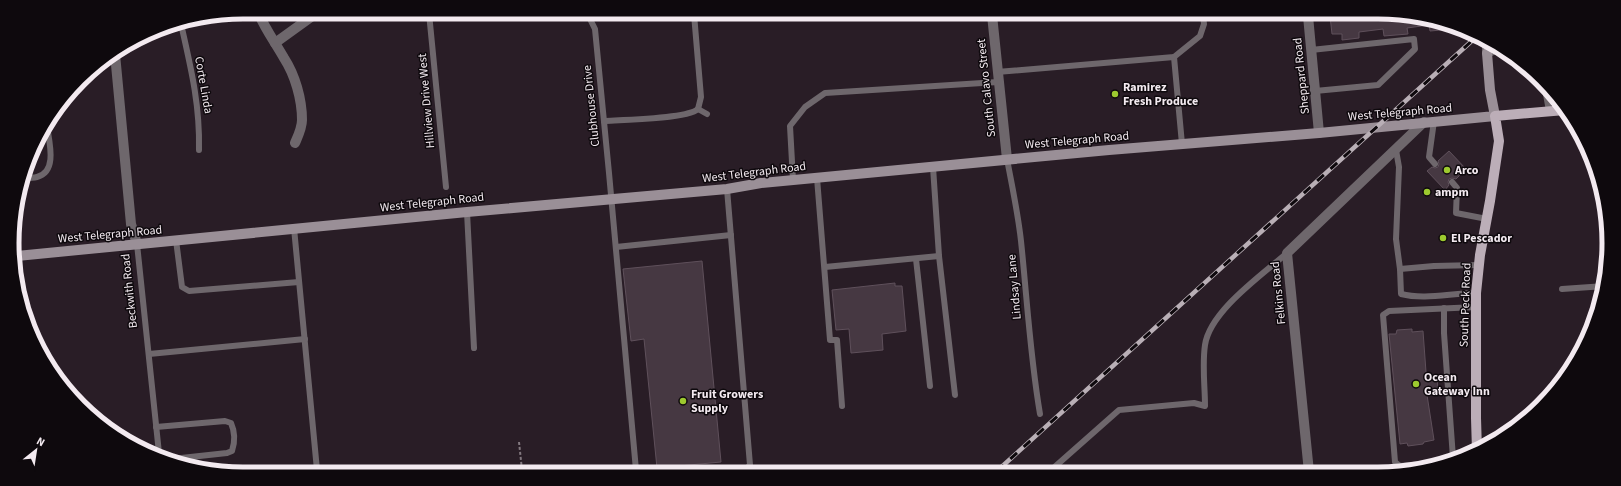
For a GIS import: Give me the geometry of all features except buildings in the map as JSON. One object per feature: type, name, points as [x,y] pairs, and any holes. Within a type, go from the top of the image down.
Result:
[{"type":"main road","name":"South Peck Road","points":[[1477,444],[1476,293],[1478,265],[1499,141],[1490,90],[1487,53]]},
{"type":"main road","points":[[1495,116],[1558,110]]},
{"type":"main road","name":"West Telegraph Road","points":[[19,256],[294,228],[727,189],[761,183],[932,166],[1319,133],[1429,121],[1495,116]]},
{"type":"street","points":[[261,19],[294,77],[302,120],[300,132],[295,143]]},
{"type":"street","points":[[275,43],[308,19]]},
{"type":"street","name":"South Calavo Street","points":[[992,19],[1007,159]]},
{"type":"street","name":"Sheppard Road","points":[[1308,19],[1319,133]]},
{"type":"street","name":"South Peck Road","points":[[1487,47],[1487,53]]},
{"type":"street","points":[[1487,53],[1492,50]]},
{"type":"street","name":"Beckwith Road","points":[[116,59],[131,224],[137,244]]},
{"type":"street","name":"Felkins Road","points":[[1308,467],[1287,253],[1396,150],[1429,121]]},
{"type":"lane","name":"Hillview Drive West","points":[[432,19],[446,187]]},
{"type":"lane","name":"Clubhouse Drive","points":[[590,19],[595,29],[636,467]]},
{"type":"lane","points":[[604,121],[689,114],[698,109],[701,97],[694,19]]},
{"type":"lane","points":[[793,180],[790,126],[805,107],[825,93],[998,77],[1174,57],[1200,36],[1204,24],[1203,19]]},
{"type":"lane","name":"Corte Linda","points":[[182,28],[196,91],[200,124],[199,150]]},
{"type":"lane","points":[[1311,50],[1414,39],[1415,49],[1378,85],[1315,91]]},
{"type":"lane","points":[[1174,57],[1182,144]]},
{"type":"lane","points":[[1546,95],[1549,111]]},
{"type":"lane","points":[[698,109],[707,114]]},
{"type":"lane","points":[[1429,121],[1429,157],[1435,164]]},
{"type":"lane","points":[[29,178],[45,174],[48,169],[50,163],[48,134]]},
{"type":"lane","points":[[1396,150],[1399,167],[1396,239],[1400,269],[1401,294],[1411,297],[1476,293]]},
{"type":"lane","name":"Lindsay Lane","points":[[1007,159],[1021,240],[1030,341],[1040,414]]},
{"type":"lane","points":[[932,166],[955,395]]},
{"type":"lane","points":[[817,178],[830,340],[837,340],[842,406]]},
{"type":"lane","points":[[1452,182],[1457,188],[1456,214],[1487,219]]},
{"type":"lane","points":[[727,189],[750,465],[748,467]]},
{"type":"lane","points":[[467,212],[474,348]]},
{"type":"lane","points":[[294,228],[317,467]]},
{"type":"lane","points":[[616,247],[731,235]]},
{"type":"lane","points":[[176,240],[182,287],[188,291],[299,282]]},
{"type":"lane","name":"Beckwith Road","points":[[137,244],[159,451]]},
{"type":"lane","points":[[1055,467],[1119,410],[1194,402],[1205,406],[1205,345],[1209,331],[1226,307],[1287,253]]},
{"type":"lane","points":[[825,267],[940,256]]},
{"type":"lane","points":[[916,259],[930,386]]},
{"type":"lane","points":[[1400,269],[1434,266],[1478,265]]},
{"type":"lane","points":[[1562,289],[1598,286]]},
{"type":"lane","points":[[1444,308],[1444,333],[1453,454]]},
{"type":"lane","points":[[1400,466],[1395,462],[1383,315],[1389,311],[1476,308]]},
{"type":"lane","points":[[149,354],[305,339]]},
{"type":"lane","points":[[156,427],[225,421],[231,423],[234,437],[232,451],[227,453],[181,458]]},
{"type":"path","points":[[519,442],[522,467]]},
{"type":"railway","points":[[1001,467],[1473,40]]},
{"type":"place","name":"Ramirez Fresh Produce","points":[[1115,94]]},
{"type":"place","name":"Arco","points":[[1447,170]]},
{"type":"place","name":"ampm","points":[[1427,192]]},
{"type":"place","name":"El Pescador","points":[[1443,238]]},
{"type":"place","name":"Ocean Gateway Inn","points":[[1416,384]]},
{"type":"place","name":"Fruit Growers Supply","points":[[683,401]]}]
